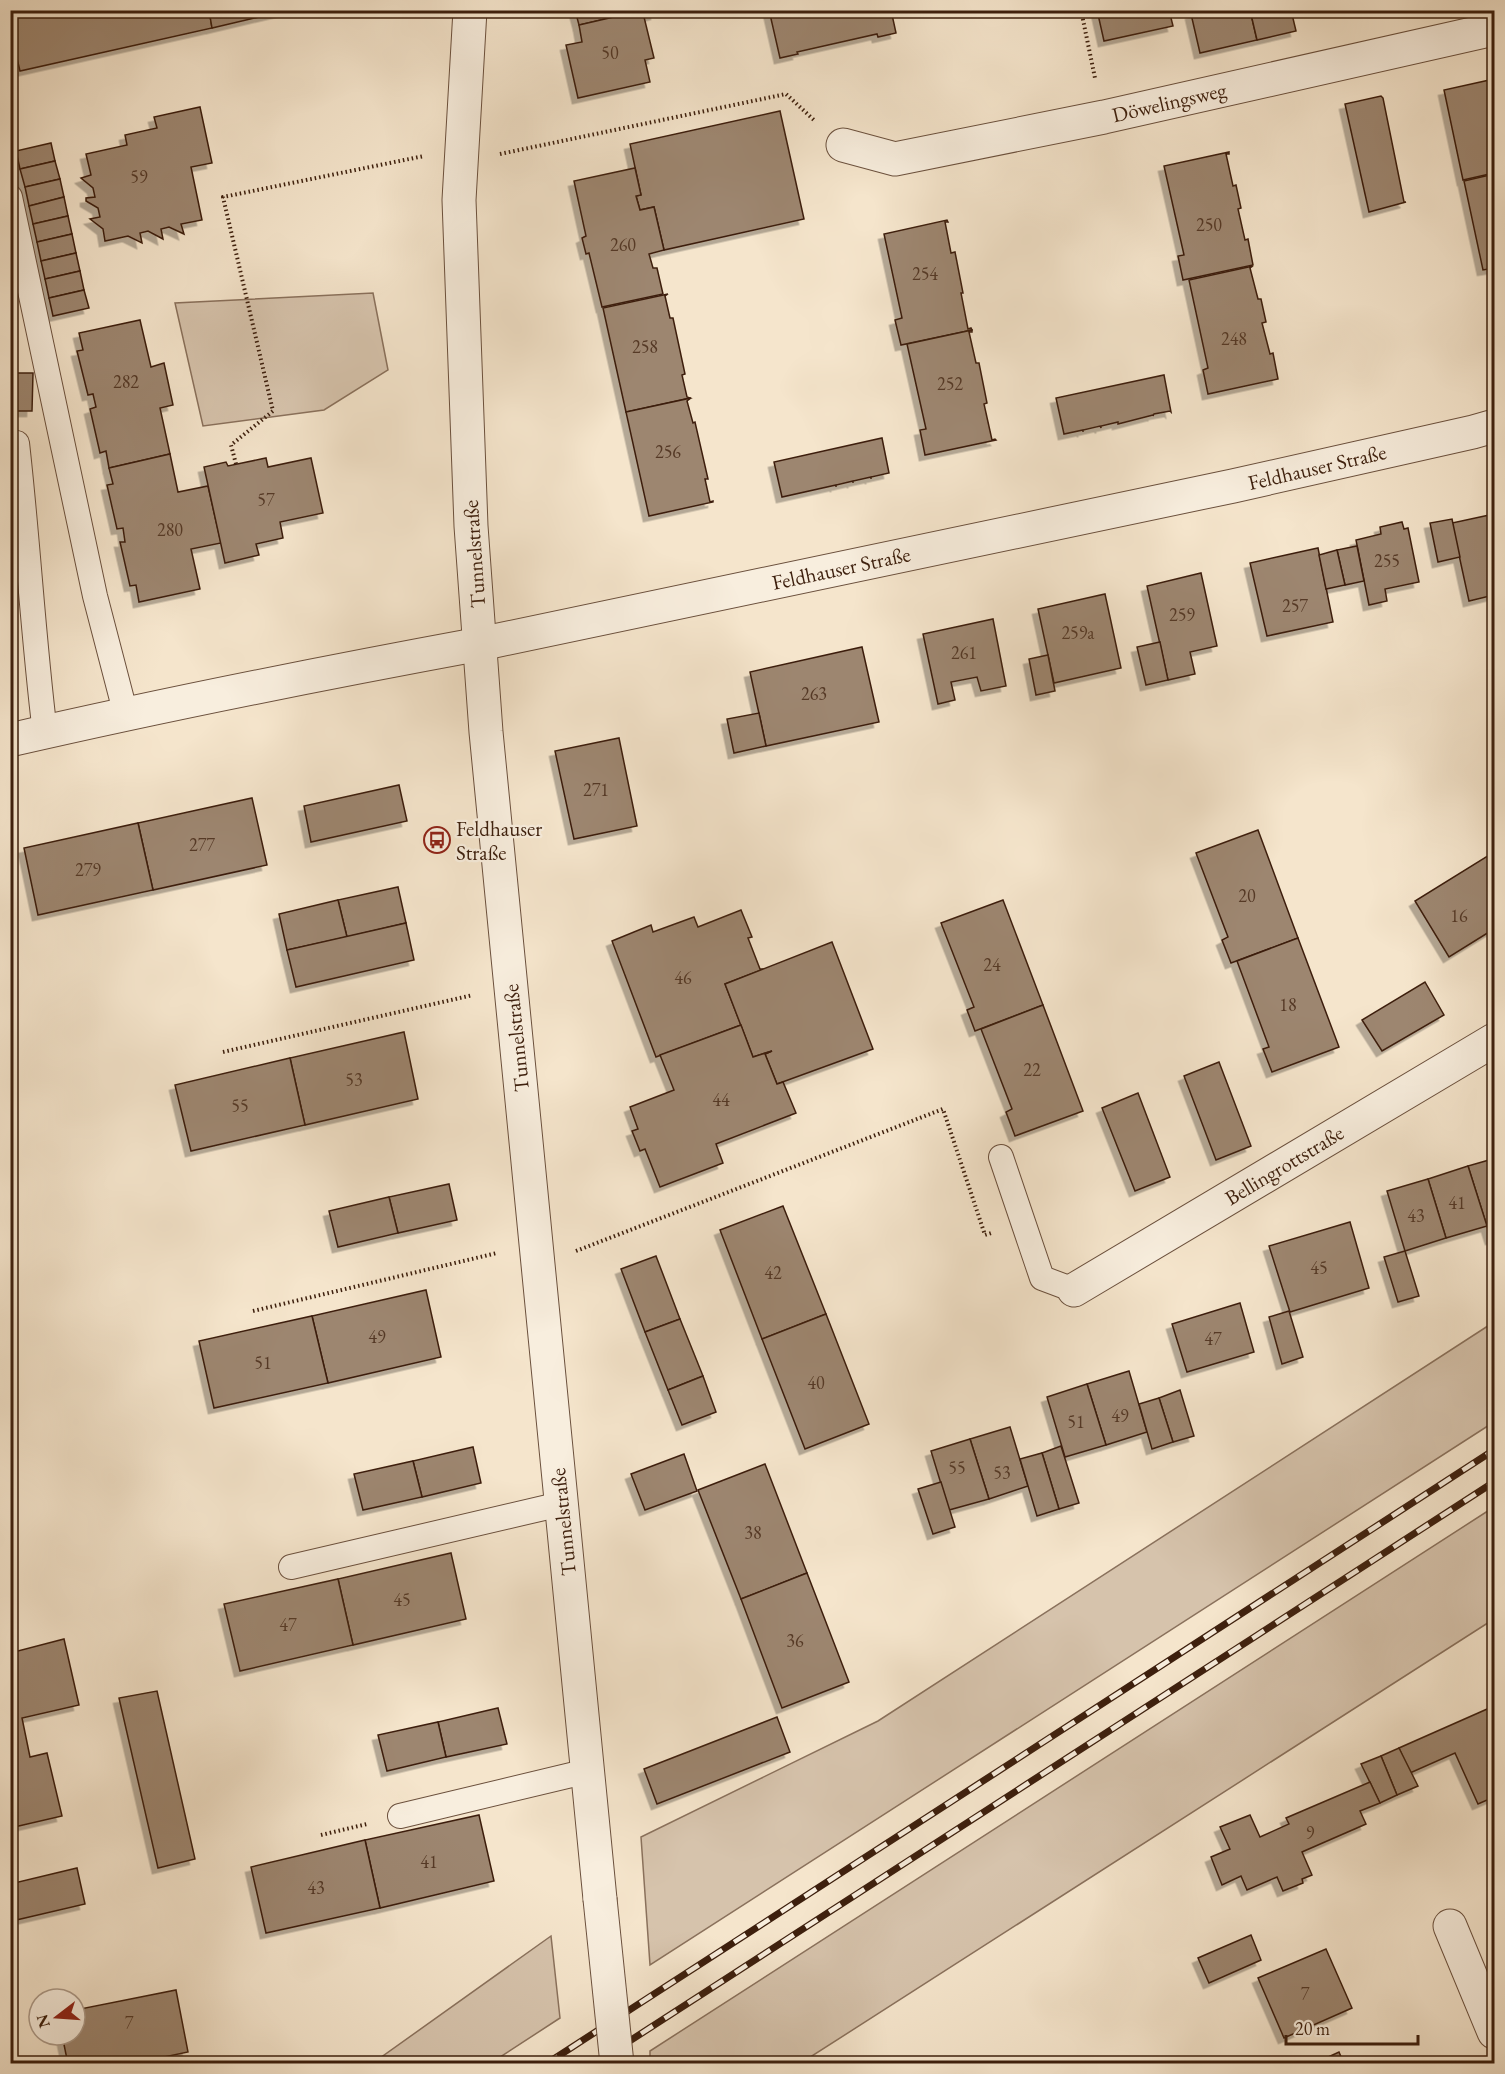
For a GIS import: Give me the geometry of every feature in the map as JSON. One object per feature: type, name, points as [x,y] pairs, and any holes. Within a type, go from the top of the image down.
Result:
[{"type":"street","name":"Tunnelstraße","points":[[470,10],[459,200],[471,514],[486,732],[617,2064]]},
{"type":"street","name":"Döwelingsweg","points":[[843,145],[895,159],[1104,117],[1494,29]]},
{"type":"street","name":"Feldhauser Straße","points":[[10,741],[1233,486],[1494,426]]},
{"type":"street","name":"Bellingrottstraße","points":[[1074,1290],[1494,1040]]},
{"type":"street","points":[[1450,1926],[1494,2032]]},
{"type":"lane","points":[[10,197],[95,596],[126,715]]},
{"type":"lane","points":[[10,442],[17,443],[28,543],[36,660],[45,733]]},
{"type":"lane","points":[[1000,1157],[1042,1278],[1074,1290]]},
{"type":"lane","points":[[291,1567],[561,1504]]},
{"type":"lane","points":[[400,1816],[588,1771]]},
{"type":"path","points":[[1081,10],[1104,117]]},
{"type":"path","points":[[236,464],[231,444],[273,411],[223,196],[462,155],[786,94],[843,145]]},
{"type":"path","points":[[223,1052],[511,986]]},
{"type":"path","points":[[253,1311],[537,1255],[943,1109],[985,1235],[1023,1222]]},
{"type":"path","points":[[321,1835],[400,1816]]},
{"type":"shaded area","points":[[373,293],[388,370],[324,410],[203,426],[175,303]]},
{"type":"shaded area","points":[[1494,1322],[1494,1422],[650,1965],[641,1837],[878,1721]]},
{"type":"shaded area","points":[[1494,1507],[1494,1619],[801,2063],[650,2063],[650,2051]]},
{"type":"shaded area","points":[[551,1936],[560,2018],[491,2063],[373,2063]]},
{"type":"building","points":[[10,10],[209,10],[212,28],[20,71],[10,29]]},
{"type":"building","points":[[209,10],[289,10],[212,28]]},
{"type":"building","points":[[575,10],[644,10],[579,25]]},
{"type":"building","points":[[644,10],[655,10],[656,14],[644,17],[654,58],[645,60],[650,82],[578,98],[566,45],[582,42],[579,25]]},
{"type":"building","points":[[769,10],[891,10],[896,33],[878,37],[877,34],[780,58]]},
{"type":"building","points":[[1097,10],[1169,10],[1173,26],[1104,41]]},
{"type":"building","points":[[1208,10],[1250,10],[1257,40],[1200,53],[1191,14]]},
{"type":"building","points":[[1250,10],[1291,10],[1296,31],[1257,40]]},
{"type":"building","points":[[1494,79],[1494,173],[1463,180],[1444,90]]},
{"type":"building","points":[[1381,96],[1404,202],[1406,202],[1369,212],[1345,104]]},
{"type":"building","points":[[200,107],[212,163],[191,167],[202,220],[181,224],[184,234],[169,227],[161,229],[163,239],[148,231],[140,233],[142,243],[128,236],[105,241],[103,229],[90,219],[100,217],[98,208],[86,201],[86,198],[95,197],[93,188],[81,178],[91,175],[86,154],[127,145],[125,135],[157,128],[154,117]]},
{"type":"building","points":[[780,111],[804,219],[664,250],[654,207],[640,210],[636,196],[641,195],[630,144]]},
{"type":"building","points":[[10,126],[16,151],[10,152]]},
{"type":"building","points":[[51,143],[55,161],[20,169],[16,151]]},
{"type":"building","points":[[1229,152],[1226,154],[1233,186],[1236,185],[1241,208],[1238,209],[1245,240],[1248,239],[1253,265],[1183,280],[1178,256],[1184,255],[1164,166]]},
{"type":"building","points":[[55,161],[60,179],[25,187],[20,169]]},
{"type":"building","points":[[635,168],[641,195],[636,196],[640,210],[654,207],[664,250],[649,254],[653,268],[657,268],[663,294],[602,307],[589,253],[586,254],[582,238],[586,236],[574,181]]},
{"type":"building","points":[[1494,174],[1494,268],[1483,270],[1464,181]]},
{"type":"building","points":[[60,179],[64,197],[29,206],[25,187]]},
{"type":"building","points":[[64,197],[68,216],[33,224],[29,206]]},
{"type":"building","points":[[68,216],[72,234],[37,242],[33,224]]},
{"type":"building","points":[[947,220],[948,222],[945,222],[951,253],[955,252],[968,329],[972,330],[901,345],[895,320],[902,318],[884,234]]},
{"type":"building","points":[[72,234],[76,253],[41,261],[37,242]]},
{"type":"building","points":[[76,253],[80,271],[45,279],[41,261]]},
{"type":"building","points":[[1253,266],[1250,268],[1266,322],[1262,323],[1270,354],[1273,353],[1278,379],[1208,394],[1203,370],[1208,368],[1189,280]]},
{"type":"building","points":[[80,271],[84,290],[49,298],[45,279]]},
{"type":"building","points":[[84,290],[89,308],[53,316],[49,298]]},
{"type":"building","points":[[668,294],[665,296],[670,318],[673,318],[685,374],[682,375],[687,397],[690,398],[626,412],[603,308]]},
{"type":"building","points":[[140,320],[151,367],[164,363],[173,405],[160,408],[170,454],[109,468],[106,451],[100,453],[90,409],[96,407],[93,394],[88,395],[77,351],[83,350],[79,333]]},
{"type":"building","points":[[972,330],[969,332],[976,363],[979,363],[987,403],[984,404],[992,440],[996,440],[925,455],[920,430],[926,429],[907,344]]},
{"type":"building","points":[[10,373],[33,373],[32,411],[10,411]]},
{"type":"building","points":[[1164,375],[1171,412],[1064,434],[1056,398]]},
{"type":"building","points":[[691,398],[687,401],[693,423],[695,422],[708,479],[705,479],[710,502],[713,502],[649,516],[626,412]]},
{"type":"building","points":[[882,438],[889,473],[782,497],[774,462]]},
{"type":"building","points":[[170,454],[178,492],[208,486],[221,543],[191,549],[200,589],[139,602],[136,585],[130,586],[120,542],[125,542],[123,528],[117,529],[107,485],[113,484],[109,468]]},
{"type":"building","points":[[266,458],[268,467],[311,458],[323,513],[280,522],[283,538],[256,544],[259,555],[225,563],[204,467],[226,462],[228,466]]},
{"type":"building","points":[[1494,514],[1494,595],[1469,601],[1452,523]]},
{"type":"building","points":[[1452,519],[1460,557],[1438,562],[1430,523]]},
{"type":"building","points":[[1402,522],[1404,529],[1408,528],[1419,582],[1385,589],[1387,601],[1369,605],[1356,540],[1381,534],[1380,527]]},
{"type":"building","points":[[1357,546],[1364,581],[1345,585],[1337,550]]},
{"type":"building","points":[[1318,548],[1333,622],[1267,636],[1250,563]]},
{"type":"building","points":[[1337,550],[1345,585],[1326,589],[1319,555]]},
{"type":"building","points":[[1201,573],[1217,646],[1190,652],[1195,674],[1168,680],[1147,586]]},
{"type":"building","points":[[1105,594],[1121,668],[1054,683],[1038,609]]},
{"type":"building","points":[[993,619],[1006,686],[981,691],[977,677],[951,682],[955,700],[938,704],[923,634]]},
{"type":"building","points":[[1160,642],[1168,680],[1146,685],[1137,647]]},
{"type":"building","points":[[862,647],[879,722],[766,746],[750,672]]},
{"type":"building","points":[[1048,655],[1055,691],[1036,695],[1029,659]]},
{"type":"building","points":[[759,713],[766,746],[734,753],[727,719]]},
{"type":"building","points":[[619,738],[637,826],[574,839],[555,751]]},
{"type":"building","points":[[399,785],[407,821],[311,842],[304,806]]},
{"type":"building","points":[[252,798],[267,865],[153,890],[138,823]]},
{"type":"building","points":[[138,823],[153,890],[38,915],[24,848]]},
{"type":"building","points":[[1258,830],[1298,938],[1231,963],[1222,940],[1228,937],[1196,853]]},
{"type":"building","points":[[1494,852],[1494,929],[1449,957],[1415,901]]},
{"type":"building","points":[[398,887],[406,923],[347,937],[338,900]]},
{"type":"building","points":[[338,900],[347,937],[287,950],[279,914]]},
{"type":"building","points":[[1003,900],[1043,1005],[975,1031],[967,1010],[974,1007],[941,923]]},
{"type":"building","points":[[741,910],[752,937],[748,938],[760,969],[764,969],[725,984],[741,1025],[656,1057],[612,941],[651,925],[653,932],[694,917],[698,927]]},
{"type":"building","points":[[406,923],[414,960],[296,987],[287,950]]},
{"type":"building","points":[[1298,938],[1339,1047],[1272,1072],[1263,1049],[1269,1047],[1237,961]]},
{"type":"building","points":[[832,942],[873,1049],[777,1084],[765,1054],[772,1051],[753,1057],[725,984]]},
{"type":"building","points":[[1425,982],[1444,1015],[1382,1051],[1362,1020]]},
{"type":"building","points":[[1043,1005],[1083,1111],[1015,1136],[1006,1112],[1012,1109],[981,1029]]},
{"type":"building","points":[[741,1025],[753,1057],[772,1051],[765,1054],[777,1084],[783,1082],[796,1113],[716,1144],[723,1163],[660,1187],[645,1149],[640,1151],[632,1131],[638,1129],[630,1107],[674,1090],[660,1055]]},
{"type":"building","points":[[404,1032],[418,1099],[305,1125],[290,1058]]},
{"type":"building","points":[[290,1058],[305,1125],[191,1151],[175,1085]]},
{"type":"building","points":[[1219,1062],[1251,1146],[1216,1160],[1184,1076]]},
{"type":"building","points":[[1138,1093],[1170,1177],[1135,1191],[1102,1108]]},
{"type":"building","points":[[1489,1160],[1494,1178],[1494,1238],[1491,1239],[1468,1166]]},
{"type":"building","points":[[1468,1166],[1487,1226],[1446,1238],[1428,1179]]},
{"type":"building","points":[[1428,1179],[1446,1238],[1405,1251],[1387,1191]]},
{"type":"building","points":[[449,1184],[457,1220],[398,1233],[389,1197]]},
{"type":"building","points":[[389,1197],[398,1233],[338,1247],[329,1211]]},
{"type":"building","points":[[783,1206],[826,1314],[762,1339],[720,1230]]},
{"type":"building","points":[[1350,1222],[1369,1288],[1290,1312],[1269,1246]]},
{"type":"building","points":[[1405,1251],[1419,1296],[1398,1302],[1384,1257]]},
{"type":"building","points":[[656,1256],[680,1319],[645,1332],[621,1269]]},
{"type":"building","points":[[426,1290],[441,1357],[328,1383],[312,1316]]},
{"type":"building","points":[[1240,1303],[1254,1352],[1187,1372],[1172,1324]]},
{"type":"building","points":[[1289,1311],[1303,1357],[1282,1364],[1269,1317]]},
{"type":"building","points":[[826,1314],[869,1424],[805,1449],[762,1339]]},
{"type":"building","points":[[312,1316],[328,1383],[214,1408],[199,1341]]},
{"type":"building","points":[[680,1319],[703,1376],[668,1390],[645,1332]]},
{"type":"building","points":[[1129,1371],[1147,1432],[1106,1445],[1087,1384]]},
{"type":"building","points":[[703,1376],[716,1412],[682,1425],[668,1390]]},
{"type":"building","points":[[1087,1384],[1106,1445],[1065,1457],[1047,1397]]},
{"type":"building","points":[[1180,1390],[1194,1436],[1173,1442],[1159,1398]]},
{"type":"building","points":[[1159,1398],[1173,1442],[1152,1449],[1139,1404]]},
{"type":"building","points":[[1010,1427],[1028,1486],[989,1499],[970,1439]]},
{"type":"building","points":[[970,1439],[989,1499],[949,1510],[931,1451]]},
{"type":"building","points":[[1061,1446],[1079,1503],[1059,1509],[1042,1453]]},
{"type":"building","points":[[473,1447],[481,1483],[422,1497],[413,1461]]},
{"type":"building","points":[[1042,1453],[1059,1509],[1037,1516],[1020,1459]]},
{"type":"building","points":[[684,1454],[697,1491],[645,1510],[631,1474]]},
{"type":"building","points":[[413,1461],[422,1497],[363,1510],[354,1474]]},
{"type":"building","points":[[765,1464],[807,1573],[741,1599],[698,1490]]},
{"type":"building","points":[[941,1482],[955,1527],[933,1534],[918,1489]]},
{"type":"building","points":[[451,1553],[466,1619],[353,1645],[338,1579]]},
{"type":"building","points":[[807,1573],[849,1682],[782,1708],[741,1599]]},
{"type":"building","points":[[338,1579],[353,1645],[240,1671],[224,1604]]},
{"type":"building","points":[[64,1639],[79,1705],[22,1718],[30,1757],[47,1753],[62,1816],[10,1828],[10,1653]]},
{"type":"building","points":[[157,1691],[195,1859],[158,1868],[119,1698]]},
{"type":"building","points":[[1494,1706],[1494,1797],[1478,1804],[1455,1753],[1410,1773],[1399,1748]]},
{"type":"building","points":[[498,1708],[507,1744],[446,1757],[438,1722]]},
{"type":"building","points":[[777,1717],[790,1752],[657,1804],[644,1769]]},
{"type":"building","points":[[438,1722],[446,1757],[387,1771],[378,1735]]},
{"type":"building","points":[[1399,1748],[1418,1786],[1397,1795],[1381,1756]]},
{"type":"building","points":[[1381,1756],[1397,1795],[1380,1803],[1361,1764]]},
{"type":"building","points":[[1370,1782],[1380,1803],[1360,1811],[1366,1824],[1302,1852],[1312,1875],[1302,1879],[1303,1883],[1283,1891],[1277,1877],[1247,1890],[1241,1876],[1222,1885],[1211,1857],[1230,1849],[1220,1827],[1250,1815],[1260,1837],[1289,1824],[1286,1818]]},
{"type":"building","points":[[479,1815],[494,1881],[380,1908],[365,1840]]},
{"type":"building","points":[[365,1840],[380,1908],[266,1933],[251,1867]]},
{"type":"building","points":[[77,1868],[85,1904],[12,1921],[10,1884]]},
{"type":"building","points":[[1251,1935],[1261,1960],[1209,1983],[1198,1958]]},
{"type":"building","points":[[1326,1949],[1352,2008],[1284,2038],[1258,1978]]},
{"type":"building","points":[[176,1990],[188,2052],[131,2064],[68,2064],[64,2047],[87,2047],[87,2008]]},
{"type":"building","points":[[1339,2052],[1344,2064],[1313,2064]]},
{"type":"railway","points":[[546,2064],[1494,1450]]},
{"type":"railway","points":[[594,2064],[1494,1482]]},
{"type":"place","name":"Feldhauser Straße","points":[[437,840]]}]
